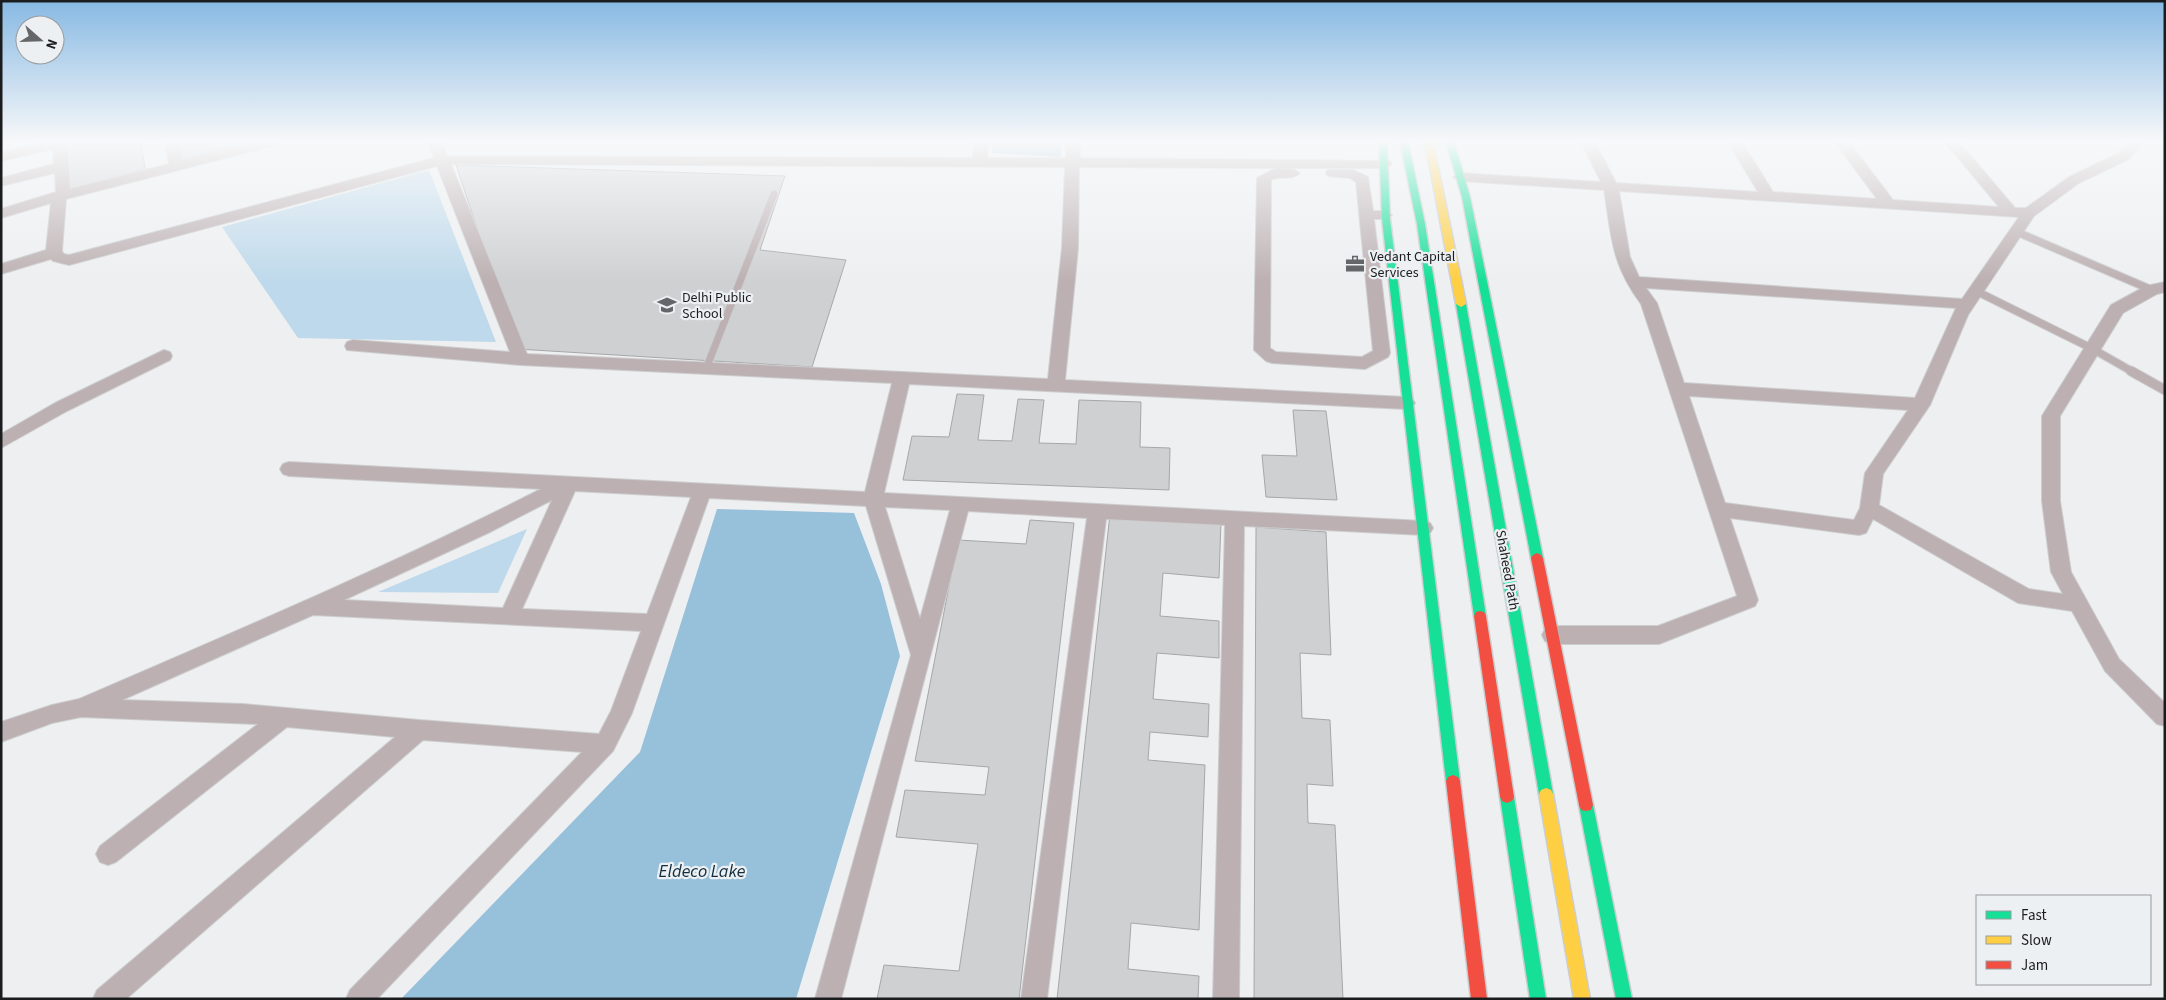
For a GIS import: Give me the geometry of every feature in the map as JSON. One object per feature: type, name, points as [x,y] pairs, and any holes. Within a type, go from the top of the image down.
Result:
[{"type":"main road","points":[[1385,189],[1385,215],[1406,403],[1423,528],[1478,999]]},
{"type":"main road","points":[[1414,189],[1421,224],[1538,999]]},
{"type":"main road","name":"Shaheed Path","points":[[1439,189],[1452,248],[1582,999]]},
{"type":"main road","points":[[1462,189],[1624,999]]},
{"type":"street","points":[[61,189],[54,253],[58,258],[69,260],[335,189]]},
{"type":"street","points":[[1,214],[86,189]]},
{"type":"street","points":[[453,189],[521,359]]},
{"type":"street","points":[[1056,386],[1070,248],[1073,189]]},
{"type":"street","points":[[1264,189],[1262,350],[1272,357],[1365,363],[1382,353],[1364,189]]},
{"type":"street","points":[[1552,635],[1660,635],[1748,600],[1649,303],[1633,282],[1622,257],[1611,189]]},
{"type":"street","points":[[1637,189],[2029,213]]},
{"type":"street","points":[[1764,189],[1769,197]]},
{"type":"street","points":[[1877,189],[1889,205]]},
{"type":"street","points":[[1991,189],[2011,212]]},
{"type":"street","points":[[1718,509],[1859,528],[1869,508],[1874,473],[1921,405],[1960,314],[2029,213],[2062,189]]},
{"type":"street","points":[[1366,215],[1385,215]]},
{"type":"street","points":[[1,269],[54,253]]},
{"type":"street","points":[[1633,282],[1971,298]]},
{"type":"street","points":[[2158,288],[2117,309],[2051,416],[2052,501],[2061,572],[2112,665],[2165,717]]},
{"type":"street","points":[[1375,293],[1394,295]]},
{"type":"street","points":[[353,346],[521,359],[1406,403]]},
{"type":"street","points":[[1,442],[61,407],[164,356]]},
{"type":"street","points":[[902,379],[873,498],[921,655]]},
{"type":"street","points":[[1678,389],[1921,405]]},
{"type":"street","points":[[289,469],[569,482],[1423,528]]},
{"type":"street","points":[[1,732],[52,714],[81,708],[311,607],[481,528],[569,482]]},
{"type":"street","points":[[509,616],[569,482]]},
{"type":"street","points":[[359,999],[605,744],[621,713],[703,490]]},
{"type":"street","points":[[828,999],[961,504]]},
{"type":"street","points":[[1869,508],[2025,597],[2079,604]]},
{"type":"street","points":[[1034,999],[1097,511]]},
{"type":"street","points":[[1226,999],[1235,518]]},
{"type":"street","points":[[311,607],[654,623]]},
{"type":"street","points":[[81,708],[243,714],[605,744]]},
{"type":"street","points":[[108,854],[283,717]]},
{"type":"street","points":[[106,999],[419,730]]},
{"type":"lane","points":[[706,369],[774,194]]},
{"type":"lane","points":[[2017,232],[2158,288]]},
{"type":"lane","points":[[1971,298],[2092,348],[2165,390]]},
{"type":"shaded area","points":[[361,189],[436,189],[496,342],[298,338],[222,227]]},
{"type":"shaded area","points":[[527,529],[498,593],[378,592]]},
{"type":"water","name":"Eldeco Lake","points":[[717,509],[854,513],[881,584],[900,656],[796,999],[401,999],[640,752]]},
{"type":"building","name":"Delhi Public School","points":[[464,189],[781,189],[760,250],[846,260],[812,367],[517,349]]},
{"type":"building","points":[[957,394],[984,395],[978,440],[1012,441],[1018,399],[1044,400],[1039,443],[1076,444],[1079,400],[1141,402],[1140,447],[1170,448],[1169,490],[903,480],[912,436],[949,437]]},
{"type":"building","points":[[1293,410],[1326,411],[1337,500],[1266,497],[1262,455],[1297,456]]},
{"type":"building","points":[[1110,514],[1221,522],[1219,578],[1163,573],[1160,616],[1219,621],[1219,658],[1157,653],[1153,699],[1209,704],[1208,737],[1150,732],[1148,760],[1205,765],[1199,930],[1131,923],[1128,969],[1199,976],[1198,999],[1057,999]]},
{"type":"building","points":[[1030,520],[1074,523],[1019,999],[877,999],[884,965],[959,971],[978,844],[896,837],[905,790],[985,795],[989,767],[915,761],[958,540],[1026,544]]},
{"type":"building","points":[[1256,527],[1326,532],[1331,655],[1300,653],[1302,718],[1330,720],[1333,786],[1307,784],[1308,823],[1335,825],[1343,999],[1254,999]]},
{"type":"traffic: fast","points":[[1385,189],[1386,219],[1453,781]]},
{"type":"traffic: fast","points":[[1414,189],[1421,224],[1480,616]]},
{"type":"traffic: fast","points":[[1464,189],[1537,558]]},
{"type":"traffic: fast","points":[[1461,304],[1546,794]]},
{"type":"traffic: fast","points":[[1507,797],[1538,999]]},
{"type":"traffic: fast","points":[[1586,805],[1624,999]]},
{"type":"traffic: slow","points":[[1438,189],[1461,304]]},
{"type":"traffic: slow","points":[[1546,794],[1582,999]]},
{"type":"traffic: jam","points":[[1537,558],[1586,805]]},
{"type":"traffic: jam","points":[[1480,616],[1507,797]]},
{"type":"traffic: jam","points":[[1453,781],[1479,999]]},
{"type":"place","name":"Vedant Capital Services","points":[[1355,264]]},
{"type":"place","name":"Delhi Public School","points":[[667,305]]}]
